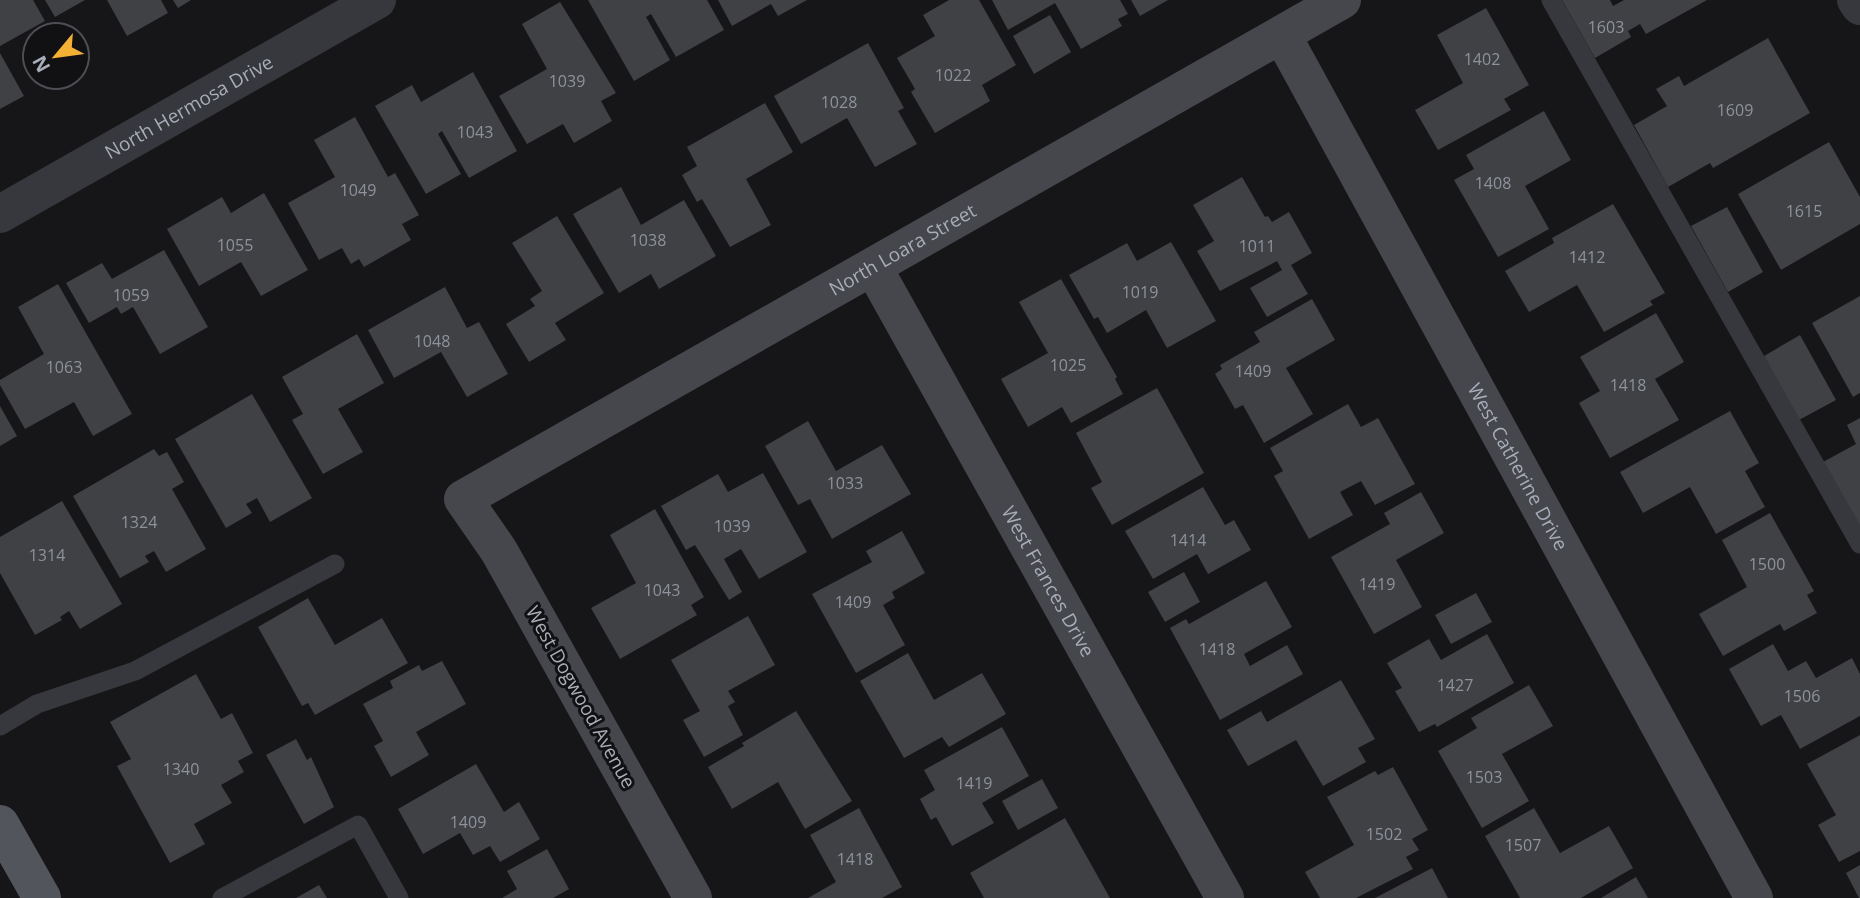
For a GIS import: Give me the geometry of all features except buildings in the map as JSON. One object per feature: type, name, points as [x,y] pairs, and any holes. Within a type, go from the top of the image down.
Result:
[{"type":"main road","points":[[0,824],[41,898]]},
{"type":"street","name":"North Hermosa Drive","points":[[0,214],[377,0]]},
{"type":"street","name":"North Loara Street","points":[[463,499],[1342,0]]},
{"type":"street","points":[[1856,0],[1860,6]]},
{"type":"street","name":"West Catherine Drive","points":[[1282,34],[1754,898]]},
{"type":"street","name":"West Frances Drive","points":[[873,267],[1225,898]]},
{"type":"street","name":"West Dogwood Avenue","points":[[463,499],[499,551],[693,898]]},
{"type":"lane","points":[[1551,0],[1860,544]]},
{"type":"lane","points":[[0,726],[37,704],[135,671],[335,564]]},
{"type":"lane","points":[[222,898],[358,825],[399,898]]}]
